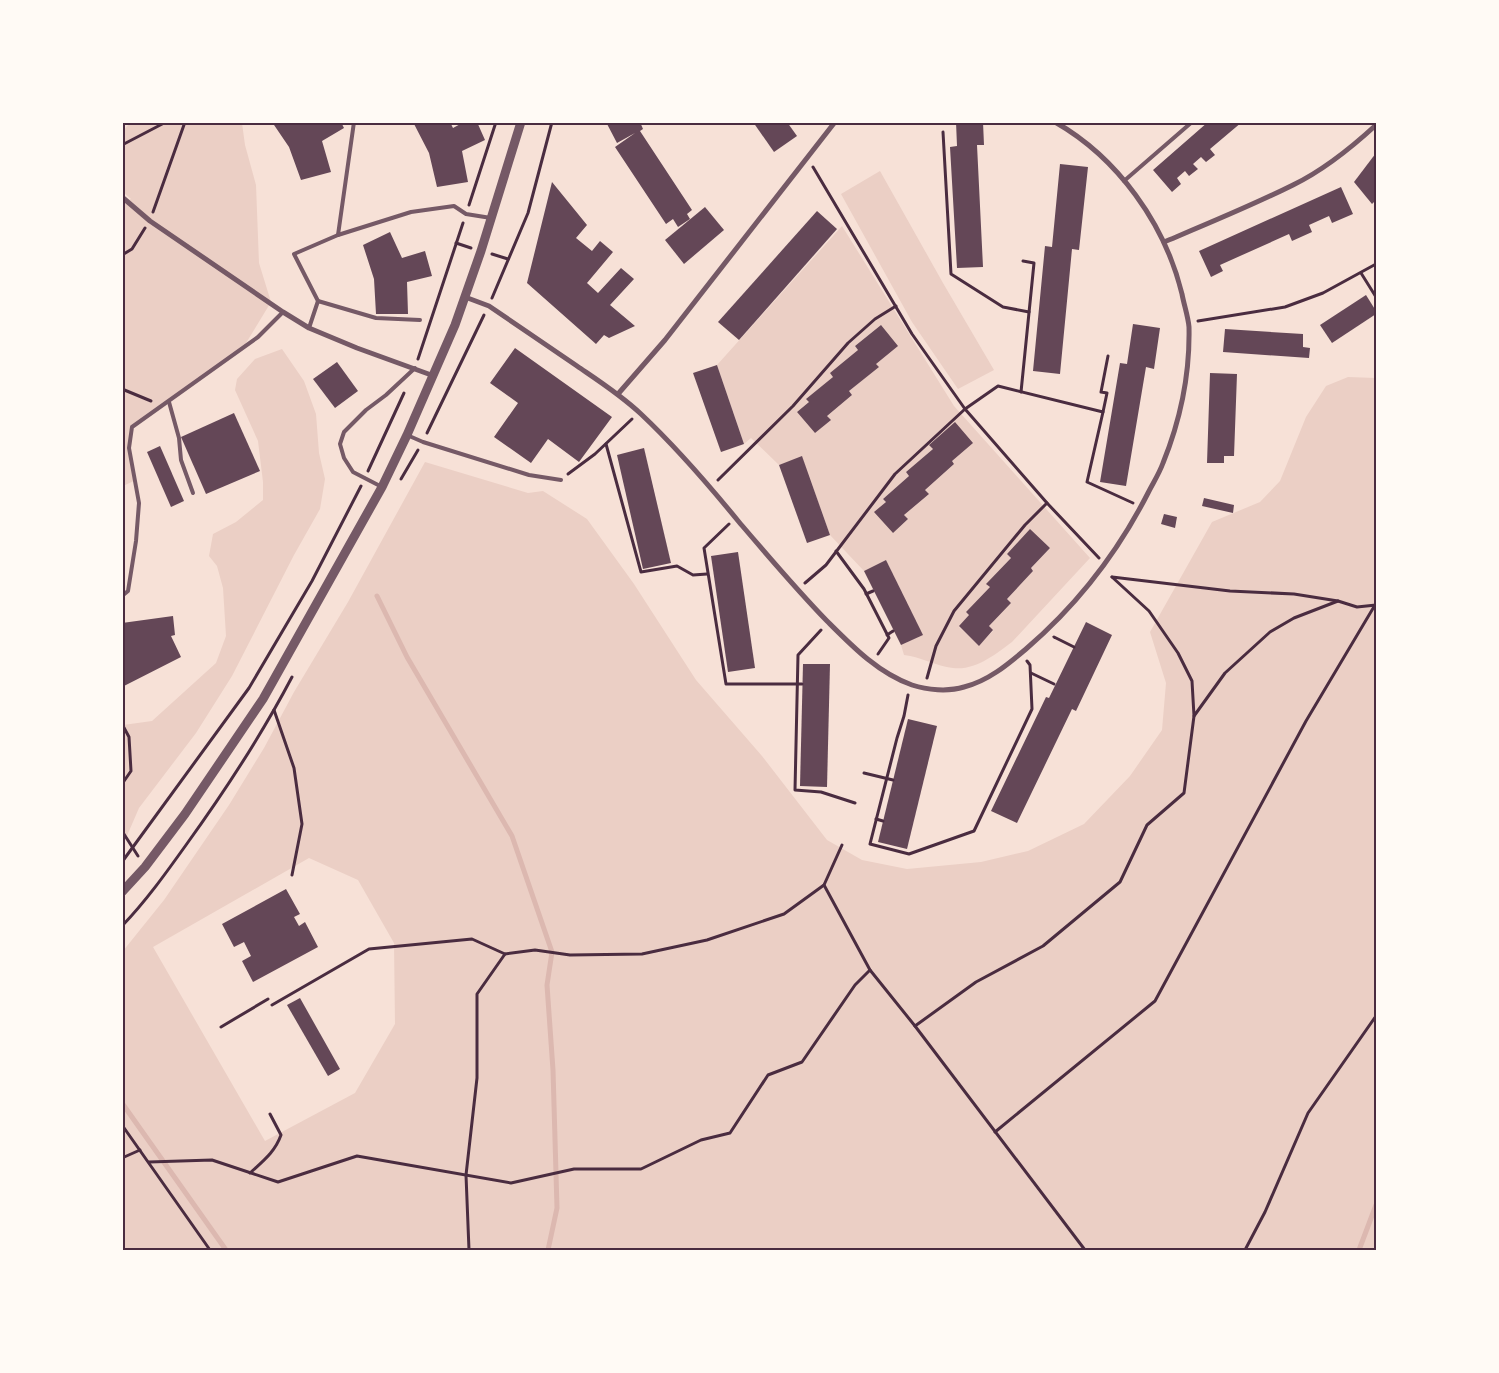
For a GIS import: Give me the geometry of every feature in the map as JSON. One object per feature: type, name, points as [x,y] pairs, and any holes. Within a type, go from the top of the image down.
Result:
[{"type":"street","points":[[122,892],[145,867],[185,814],[263,700],[382,487],[434,376],[465,296],[521,122]]},
{"type":"street","points":[[618,394],[665,340],[835,122]]},
{"type":"street","points":[[465,296],[489,306],[618,394],[639,412],[672,444],[797,590],[846,641],[872,663],[895,677],[924,688],[940,690],[961,688],[981,681],[998,671],[1021,653],[1064,614],[1104,564],[1134,520],[1163,464],[1180,409],[1188,361],[1189,323],[1179,283],[1164,242],[1146,209],[1124,181],[1100,156],[1059,124]]},
{"type":"street","points":[[1164,242],[1294,185],[1342,154],[1376,125]]},
{"type":"street","points":[[122,197],[150,221],[309,328],[434,376]]},
{"type":"lane","points":[[338,235],[354,122]]},
{"type":"lane","points":[[1124,181],[1192,122]]},
{"type":"lane","points":[[309,328],[318,301],[294,254],[338,235],[411,212],[454,206],[466,214],[491,218]]},
{"type":"lane","points":[[318,301],[376,318],[420,320]]},
{"type":"lane","points":[[122,596],[128,591],[136,541],[139,503],[130,448],[132,427],[164,406],[258,337],[283,312]]},
{"type":"lane","points":[[382,487],[353,472],[344,458],[340,444],[344,432],[366,410],[415,368]]},
{"type":"lane","points":[[169,402],[179,438],[182,460],[193,493]]},
{"type":"lane","points":[[408,435],[423,442],[528,475],[560,480]]},
{"type":"path","points":[[122,145],[166,122]]},
{"type":"path","points":[[122,255],[132,249],[150,221],[185,122]]},
{"type":"path","points":[[122,862],[248,688],[312,581],[365,478],[415,368],[496,122]]},
{"type":"path","points":[[943,132],[951,274],[1003,307],[1029,312]]},
{"type":"path","points":[[808,157],[912,334],[965,409],[1047,503],[1104,564]]},
{"type":"path","points":[[1021,392],[1034,263],[1023,260]]},
{"type":"path","points":[[1189,323],[1285,307],[1323,293],[1376,264]]},
{"type":"path","points":[[1361,273],[1376,297]]},
{"type":"path","points":[[710,487],[793,406],[848,343],[875,319],[896,306]]},
{"type":"path","points":[[1108,356],[1100,392],[1107,393],[1087,482],[1141,506]]},
{"type":"path","points":[[797,590],[826,565],[895,474],[965,409],[998,386],[1103,412]]},
{"type":"path","points":[[122,389],[164,406]]},
{"type":"path","points":[[560,480],[595,454],[639,412]]},
{"type":"path","points":[[606,444],[641,572],[677,566],[693,575],[707,574]]},
{"type":"path","points":[[924,688],[936,646],[954,611],[1025,525],[1047,503]]},
{"type":"path","points":[[736,517],[704,548],[726,684],[800,684]]},
{"type":"path","points":[[836,551],[866,594],[888,638],[872,663]]},
{"type":"path","points":[[915,1026],[976,982],[1043,946],[1120,882],[1147,825],[1184,792],[1194,716],[1192,681],[1178,653],[1149,611],[1112,577],[1230,591],[1294,594],[1338,601],[1357,607],[1376,605]]},
{"type":"path","points":[[866,594],[873,591]]},
{"type":"path","points":[[1194,716],[1224,673],[1270,632],[1294,618],[1338,601]]},
{"type":"path","points":[[995,1132],[1155,1000],[1306,721],[1376,605]]},
{"type":"path","points":[[828,622],[798,656],[800,684],[796,790],[821,792],[854,803]]},
{"type":"path","points":[[1047,630],[1051,636],[1074,647]]},
{"type":"path","points":[[887,635],[893,631]]},
{"type":"path","points":[[910,684],[904,716],[896,738],[870,844],[909,854],[974,831],[1032,709],[1030,665],[1021,653]]},
{"type":"path","points":[[1031,673],[1054,684]]},
{"type":"path","points":[[274,710],[294,768],[302,824],[292,875]]},
{"type":"path","points":[[1030,713],[1036,717]]},
{"type":"path","points":[[122,724],[129,736],[131,771],[122,784]]},
{"type":"path","points":[[896,738],[903,739]]},
{"type":"path","points":[[1013,750],[1019,753]]},
{"type":"path","points":[[796,767],[801,767]]},
{"type":"path","points":[[864,773],[893,780]]},
{"type":"path","points":[[994,789],[1000,792]]},
{"type":"path","points":[[876,820],[883,821]]},
{"type":"path","points":[[122,832],[145,867]]},
{"type":"path","points":[[272,1005],[369,949],[472,939],[504,954],[534,950],[570,954],[642,954],[707,940],[784,914],[824,884],[842,845]]},
{"type":"path","points":[[122,926],[160,880]]},
{"type":"path","points":[[824,884],[870,970],[915,1026],[1085,1250]]},
{"type":"path","points":[[469,1250],[466,1174],[477,1078],[477,994],[504,954]]},
{"type":"path","points":[[148,1162],[212,1160],[278,1182],[358,1156],[511,1183],[574,1169],[641,1169],[702,1140],[730,1132],[768,1075],[802,1062],[855,985],[870,970]]},
{"type":"path","points":[[222,1027],[268,999]]},
{"type":"path","points":[[1245,1250],[1265,1212],[1308,1113],[1376,1016]]},
{"type":"path","points":[[250,1173],[270,1155],[281,1135],[270,1114]]},
{"type":"path","points":[[122,1125],[210,1250]]},
{"type":"path","points":[[122,1158],[140,1150]]},
{"type":"shaded area","points":[[130,123],[242,123],[245,145],[256,185],[259,263],[271,302],[243,348],[132,427],[129,448],[136,480],[123,486],[122,203],[131,199],[122,191],[123,131]]},
{"type":"shaded area","points":[[880,171],[994,370],[958,389],[912,322],[841,194]]},
{"type":"shaded area","points":[[842,226],[954,406],[1090,558],[1012,642],[985,661],[969,667],[953,668],[904,655],[901,645],[922,635],[886,560],[864,571],[830,535],[802,457],[779,465],[751,438],[744,444],[717,365]],"holes":[[[881,325],[876,364],[878,367],[849,391],[852,395],[827,416],[830,420],[815,433],[797,412],[809,402],[807,399],[833,377],[858,350],[855,346]],[[955,423],[952,461],[954,464],[925,490],[929,494],[904,515],[908,519],[893,533],[875,512],[886,502],[883,499],[909,476],[906,472],[933,449],[930,444]],[[1030,530],[1050,548],[1031,568],[1033,571],[1007,599],[1011,603],[989,626],[993,631],[979,645],[959,627],[969,615],[966,612],[990,587],[987,583],[1011,558],[1007,554]]]},
{"type":"shaded area","points":[[282,349],[304,381],[316,414],[319,453],[325,479],[320,509],[294,555],[232,676],[196,733],[139,808],[123,845],[123,725],[152,721],[216,663],[226,636],[223,588],[217,566],[209,556],[213,534],[236,522],[263,500],[263,482],[258,441],[235,390],[237,379],[255,359]]},
{"type":"shaded area","points":[[1348,377],[1376,378],[1376,1250],[123,1250],[123,951],[164,900],[229,805],[348,602],[425,462],[528,493],[543,491],[587,519],[634,584],[696,680],[762,756],[827,840],[862,860],[907,869],[981,862],[1028,851],[1084,824],[1130,776],[1162,730],[1166,683],[1150,632],[1212,522],[1260,502],[1280,481],[1306,417],[1326,386]],"holes":[[[309,858],[358,880],[394,943],[395,1024],[355,1093],[265,1141],[153,947]]]},
{"type":"building","points":[[272,122],[341,122],[344,128],[322,141],[331,172],[301,180],[289,147]]},
{"type":"building","points":[[413,122],[450,122],[453,128],[464,122],[477,122],[485,140],[462,151],[468,182],[437,187],[429,153]]},
{"type":"building","points":[[606,122],[640,122],[643,129],[640,131],[692,210],[687,214],[690,219],[678,227],[673,219],[666,224],[615,147],[635,133],[617,143]]},
{"type":"building","points":[[753,122],[787,122],[797,136],[774,152]]},
{"type":"building","points":[[956,122],[983,122],[984,145],[977,145],[983,267],[957,268],[950,147],[957,146]]},
{"type":"building","points":[[1208,122],[1242,122],[1210,149],[1215,155],[1206,162],[1201,157],[1193,164],[1198,169],[1189,176],[1185,171],[1177,178],[1181,184],[1172,192],[1153,170]]},
{"type":"building","points":[[1376,153],[1376,200],[1372,204],[1354,182]]},
{"type":"building","points":[[1060,164],[1088,167],[1079,250],[1072,249],[1060,374],[1033,371],[1045,246],[1052,247]]},
{"type":"building","points":[[552,182],[587,225],[576,238],[592,251],[600,241],[613,252],[587,283],[598,293],[621,268],[634,279],[610,305],[635,326],[609,338],[604,335],[596,344],[527,283]]},
{"type":"building","points":[[1341,187],[1353,214],[1332,223],[1329,216],[1309,225],[1312,232],[1292,241],[1289,234],[1220,265],[1223,271],[1211,277],[1199,251]]},
{"type":"building","points":[[705,207],[724,230],[684,264],[665,240]]},
{"type":"building","points":[[817,211],[837,229],[739,340],[718,322]]},
{"type":"building","points":[[390,232],[402,258],[425,251],[432,276],[407,282],[408,314],[376,314],[374,279],[363,245]]},
{"type":"building","points":[[1366,295],[1376,314],[1332,343],[1320,325]]},
{"type":"building","points":[[1133,324],[1160,328],[1154,369],[1146,367],[1126,486],[1100,482],[1120,363],[1127,364]]},
{"type":"building","points":[[881,325],[898,346],[876,364],[879,367],[849,391],[852,395],[827,416],[831,420],[815,433],[797,412],[809,402],[806,399],[833,377],[830,373],[858,350],[855,346]]},
{"type":"building","points":[[1225,329],[1303,334],[1303,347],[1310,348],[1309,358],[1223,352]]},
{"type":"building","points":[[515,348],[612,417],[579,462],[548,439],[531,463],[494,437],[518,403],[490,383]]},
{"type":"building","points":[[337,362],[358,391],[335,408],[313,379]]},
{"type":"building","points":[[717,365],[744,444],[721,452],[693,373]]},
{"type":"building","points":[[1210,373],[1237,374],[1234,456],[1224,456],[1224,463],[1207,463]]},
{"type":"building","points":[[234,413],[260,471],[206,494],[181,437]]},
{"type":"building","points":[[955,422],[973,443],[952,461],[954,464],[925,490],[929,494],[904,515],[908,519],[893,533],[874,512],[886,502],[883,499],[909,476],[906,472],[933,449],[929,445]]},
{"type":"building","points":[[160,446],[184,501],[171,507],[147,452]]},
{"type":"building","points":[[644,448],[671,563],[643,569],[617,455]]},
{"type":"building","points":[[802,456],[830,535],[807,543],[779,465]]},
{"type":"building","points":[[1204,498],[1234,505],[1233,513],[1202,506]]},
{"type":"building","points":[[1164,514],[1177,517],[1175,528],[1161,524]]},
{"type":"building","points":[[1030,529],[1050,548],[1031,568],[1033,571],[1007,599],[1011,603],[989,626],[993,630],[979,646],[959,626],[969,615],[966,612],[990,587],[986,584],[1011,558],[1007,554]]},
{"type":"building","points":[[738,552],[755,668],[728,672],[711,556]]},
{"type":"building","points":[[886,560],[923,635],[901,645],[864,571]]},
{"type":"building","points":[[173,616],[175,635],[171,636],[181,657],[122,687],[122,623]]},
{"type":"building","points":[[1086,622],[1112,635],[1076,711],[1072,709],[1017,823],[991,811],[1046,697],[1049,698]]},
{"type":"building","points":[[803,664],[830,664],[827,787],[800,786]]},
{"type":"building","points":[[908,719],[937,726],[907,849],[878,842]]},
{"type":"building","points":[[286,889],[300,914],[294,917],[299,926],[305,922],[318,947],[253,982],[242,961],[251,956],[244,942],[234,947],[222,924]]},
{"type":"building","points":[[300,998],[340,1069],[328,1076],[287,1005]]},
{"type":"waterway","points":[[377,596],[407,657],[512,836],[552,952],[547,985],[553,1070],[557,1208],[548,1250]]},
{"type":"waterway","points":[[122,1103],[226,1250]]},
{"type":"waterway","points":[[1359,1250],[1376,1205]]}]
